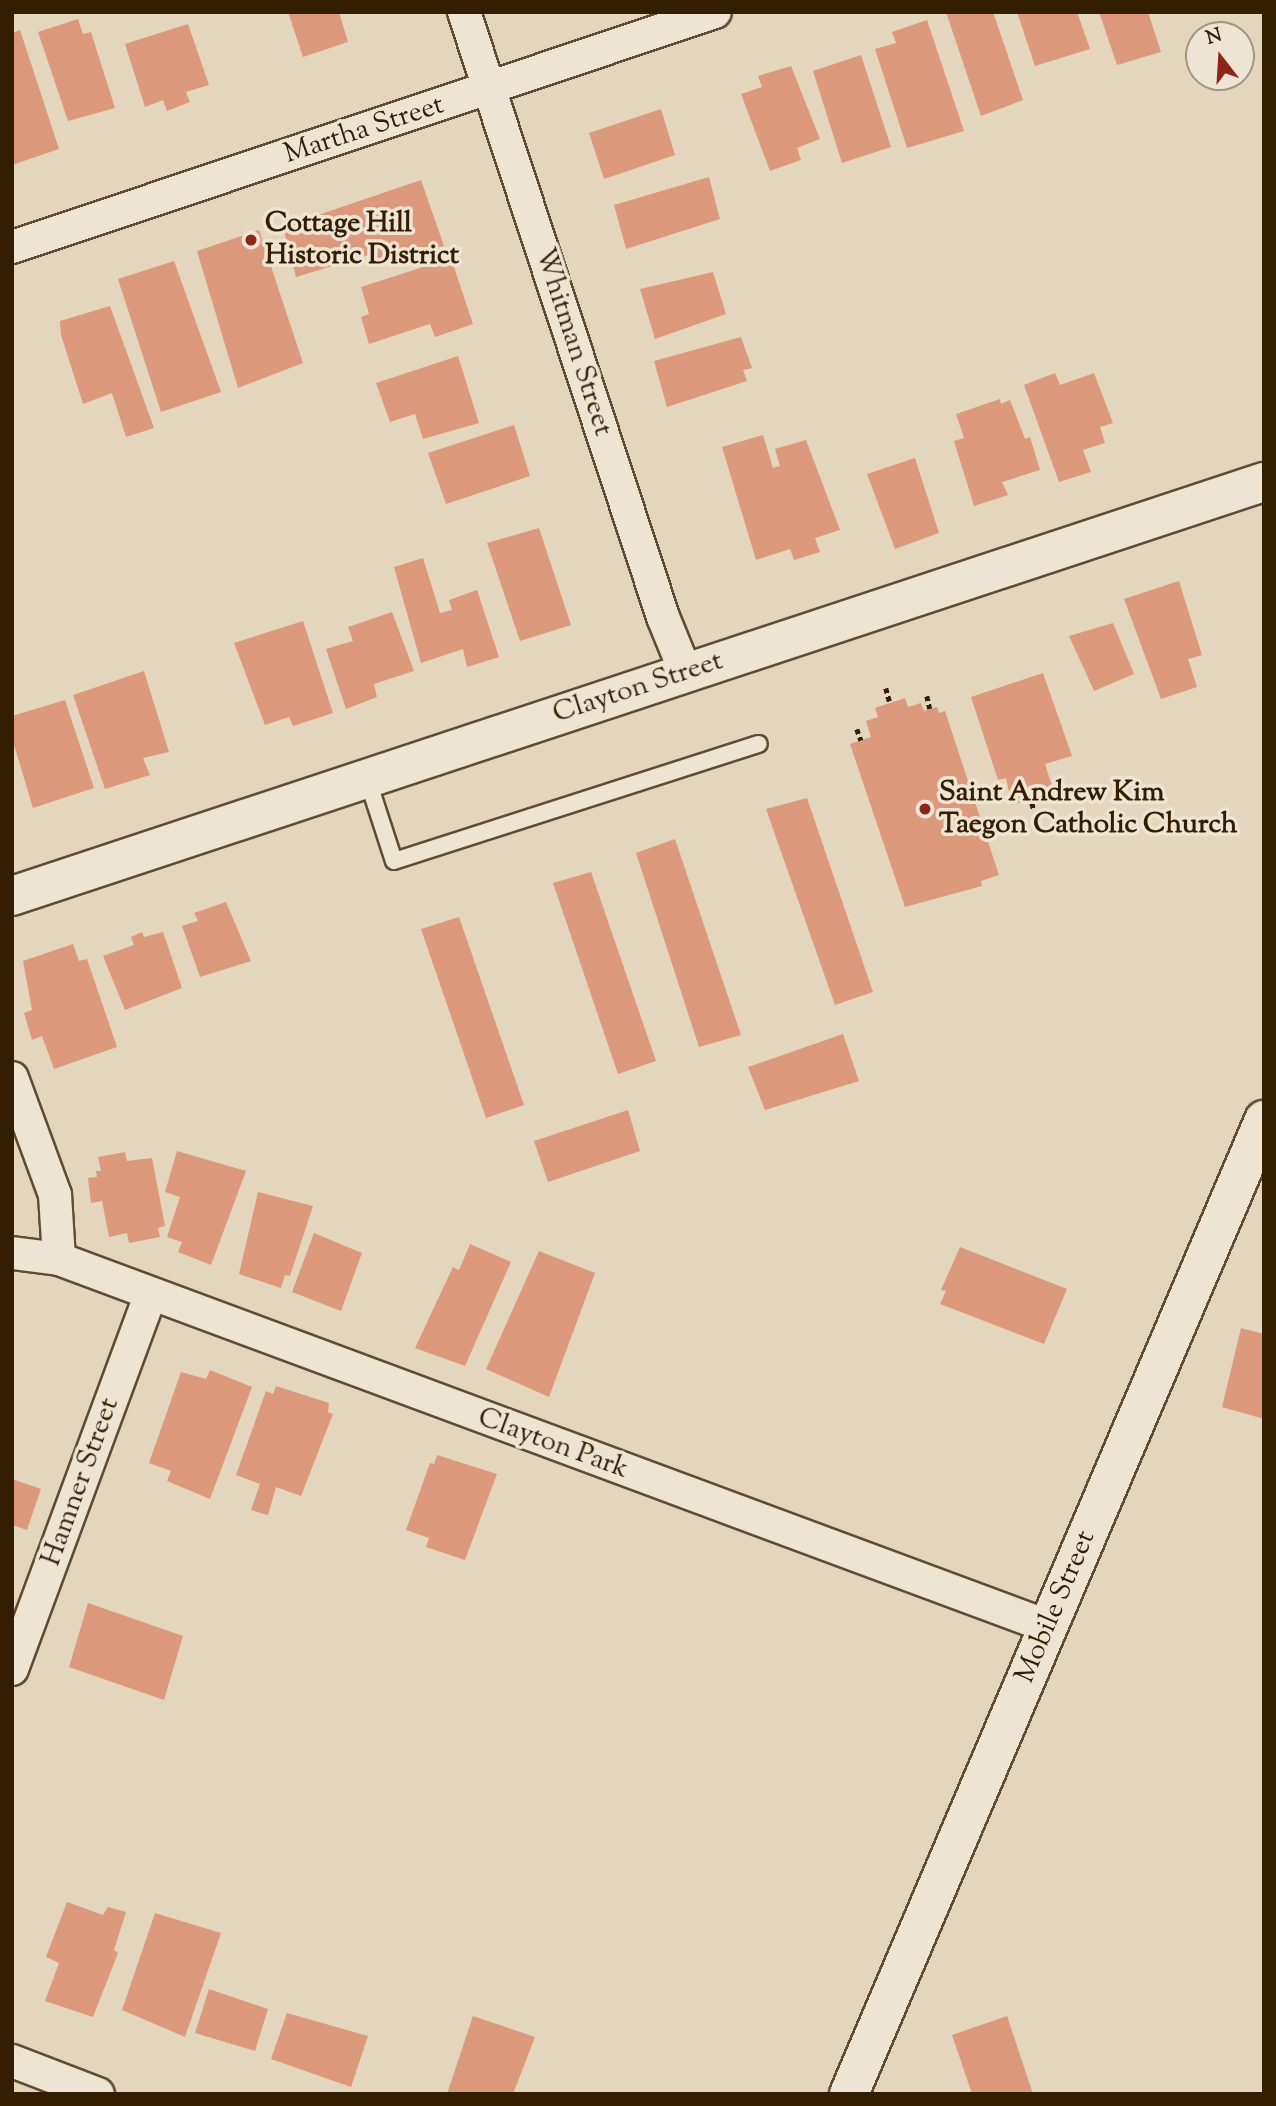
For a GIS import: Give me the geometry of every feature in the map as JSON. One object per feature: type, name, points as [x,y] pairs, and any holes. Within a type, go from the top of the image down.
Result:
[{"type":"street","name":"Whitman Street","points":[[464,12],[663,617],[685,671]]},
{"type":"street","name":"Martha Street","points":[[12,247],[715,12]]},
{"type":"street","name":"Clayton Street","points":[[12,897],[685,671],[1264,482]]},
{"type":"street","points":[[12,1079],[55,1195],[59,1259]]},
{"type":"street","name":"Mobile Street","points":[[849,2094],[1264,1120]]},
{"type":"street","name":"Clayton Park","points":[[12,1253],[59,1259],[150,1296],[1048,1626]]},
{"type":"street","name":"Hamner Street","points":[[12,1669],[150,1296]]},
{"type":"street","points":[[12,2061],[98,2094]]},
{"type":"lane","points":[[367,778],[394,861],[759,744]]},
{"type":"path","points":[[886,688],[890,703]]},
{"type":"path","points":[[927,696],[930,709]]},
{"type":"path","points":[[857,729],[860,740]]},
{"type":"path","points":[[1032,803],[1034,810]]},
{"type":"building","points":[[288,12],[339,12],[348,42],[303,57]]},
{"type":"building","points":[[946,12],[993,12],[1023,100],[981,116]]},
{"type":"building","points":[[1017,12],[1077,12],[1090,49],[1035,66]]},
{"type":"building","points":[[1099,12],[1148,12],[1161,52],[1117,65]]},
{"type":"building","points":[[78,19],[83,34],[91,32],[115,108],[68,121],[38,32]]},
{"type":"building","points":[[927,20],[964,131],[907,148],[875,49],[896,43],[892,32]]},
{"type":"building","points":[[188,24],[209,85],[186,92],[190,102],[167,111],[163,100],[145,107],[125,44]]},
{"type":"building","points":[[20,30],[59,149],[12,165],[12,33]]},
{"type":"building","points":[[861,55],[891,147],[842,163],[813,71]]},
{"type":"building","points":[[791,66],[820,139],[797,148],[801,160],[770,171],[741,94],[762,87],[758,76]]},
{"type":"building","points":[[661,109],[675,155],[604,179],[589,133]]},
{"type":"building","points":[[709,177],[720,219],[626,249],[614,205]]},
{"type":"building","points":[[421,180],[444,246],[379,262],[375,253],[296,277],[283,227]]},
{"type":"building","points":[[259,230],[303,363],[238,388],[197,251]]},
{"type":"building","points":[[451,258],[473,324],[435,337],[430,324],[369,344],[361,317],[369,314],[361,287]]},
{"type":"building","points":[[174,261],[221,392],[161,412],[118,279]]},
{"type":"building","points":[[713,272],[726,314],[655,339],[640,289]]},
{"type":"building","points":[[110,306],[154,428],[126,437],[112,393],[83,404],[61,335],[60,321]]},
{"type":"building","points":[[741,337],[752,368],[743,370],[747,381],[667,407],[654,361]]},
{"type":"building","points":[[458,356],[479,423],[423,439],[415,414],[390,422],[376,383]]},
{"type":"building","points":[[1055,373],[1060,385],[1094,373],[1113,423],[1100,427],[1105,443],[1083,450],[1091,472],[1059,482],[1024,385]]},
{"type":"building","points":[[1000,399],[1001,404],[1010,400],[1025,439],[1030,437],[1040,470],[1002,482],[1008,495],[974,506],[954,441],[964,438],[956,414]]},
{"type":"building","points":[[514,425],[530,476],[446,504],[428,453]]},
{"type":"building","points":[[763,435],[773,468],[780,466],[775,449],[806,440],[840,530],[815,538],[820,552],[794,560],[790,549],[756,560],[722,447]]},
{"type":"building","points":[[915,458],[939,533],[895,549],[867,474]]},
{"type":"building","points":[[539,528],[571,625],[520,641],[487,543]]},
{"type":"building","points":[[423,558],[440,613],[452,610],[449,600],[477,590],[499,657],[467,667],[463,649],[421,663],[394,567]]},
{"type":"building","points":[[1179,581],[1202,655],[1188,659],[1197,687],[1161,699],[1124,599]]},
{"type":"building","points":[[392,612],[414,671],[374,684],[377,697],[346,709],[326,649],[353,641],[348,627]]},
{"type":"building","points":[[303,621],[333,713],[293,726],[289,717],[265,725],[234,643]]},
{"type":"building","points":[[1113,623],[1134,674],[1094,691],[1069,636]]},
{"type":"building","points":[[144,671],[169,752],[143,758],[150,775],[105,789],[73,695]]},
{"type":"building","points":[[1043,673],[1072,756],[1045,764],[1053,789],[1049,793],[1012,805],[1006,778],[998,780],[971,697]]},
{"type":"building","name":"Saint Andrew Kim Taegon Catholic Church","points":[[905,698],[908,707],[921,703],[924,711],[937,707],[939,713],[945,711],[999,875],[981,881],[982,886],[905,907],[850,744],[871,737],[866,721],[878,717],[875,708]]},
{"type":"building","points":[[65,700],[94,788],[33,808],[12,738],[12,716]]},
{"type":"building","points":[[807,798],[873,992],[835,1005],[766,809]]},
{"type":"building","points":[[675,839],[741,1035],[699,1047],[636,853]]},
{"type":"building","points":[[591,872],[656,1061],[618,1074],[553,883]]},
{"type":"building","points":[[226,902],[251,961],[200,977],[182,926],[198,921],[194,913]]},
{"type":"building","points":[[459,917],[524,1105],[486,1118],[421,929]]},
{"type":"building","points":[[142,932],[144,937],[163,932],[182,988],[125,1010],[103,956],[134,945],[131,937]]},
{"type":"building","points":[[73,944],[79,961],[87,959],[117,1047],[54,1069],[42,1036],[32,1040],[24,1013],[32,1010],[23,961]]},
{"type":"building","points":[[843,1034],[859,1081],[765,1110],[748,1067]]},
{"type":"building","points":[[628,1110],[640,1151],[548,1182],[534,1141]]},
{"type":"building","points":[[177,1151],[246,1171],[211,1265],[178,1252],[182,1242],[167,1237],[180,1197],[165,1192]]},
{"type":"building","points":[[125,1152],[127,1161],[152,1158],[165,1226],[158,1228],[160,1237],[129,1243],[127,1233],[109,1237],[102,1201],[91,1203],[88,1178],[97,1177],[96,1171],[101,1171],[98,1157]]},
{"type":"building","points":[[258,1192],[313,1206],[290,1276],[285,1275],[281,1288],[239,1274]]},
{"type":"building","points":[[314,1233],[362,1253],[341,1311],[292,1292]]},
{"type":"building","points":[[470,1244],[511,1262],[465,1366],[415,1348],[453,1267],[459,1270]]},
{"type":"building","points":[[960,1247],[1067,1289],[1044,1344],[940,1304],[946,1291],[941,1290]]},
{"type":"building","points":[[539,1251],[595,1273],[549,1397],[486,1369]]},
{"type":"building","points":[[1241,1328],[1264,1334],[1264,1419],[1222,1407]]},
{"type":"building","points":[[210,1370],[252,1387],[210,1499],[167,1481],[171,1471],[149,1463],[181,1372],[206,1379]]},
{"type":"building","points":[[276,1386],[329,1403],[328,1412],[333,1414],[301,1496],[276,1487],[268,1515],[251,1510],[260,1484],[236,1475],[266,1391],[273,1394]]},
{"type":"building","points":[[437,1455],[497,1474],[465,1560],[426,1547],[429,1538],[406,1530],[430,1463],[434,1464]]},
{"type":"building","points":[[12,1479],[41,1489],[27,1530],[12,1525]]},
{"type":"building","points":[[88,1603],[183,1636],[164,1700],[69,1667]]},
{"type":"building","points":[[67,1902],[103,1915],[108,1907],[126,1912],[114,1950],[118,1953],[93,2017],[45,2001],[59,1963],[46,1957]]},
{"type":"building","points":[[155,1913],[221,1933],[185,2037],[122,2010]]},
{"type":"building","points":[[209,1989],[268,2009],[255,2051],[195,2033]]},
{"type":"building","points":[[287,2013],[368,2036],[351,2087],[271,2059]]},
{"type":"building","points":[[473,2016],[535,2037],[513,2094],[447,2094]]},
{"type":"building","points":[[1007,2016],[1033,2094],[972,2094],[952,2035]]},
{"type":"place","name":"Cottage Hill Historic District","points":[[251,240]]},
{"type":"place","name":"Saint Andrew Kim Taegon Catholic Church","points":[[925,809]]}]
